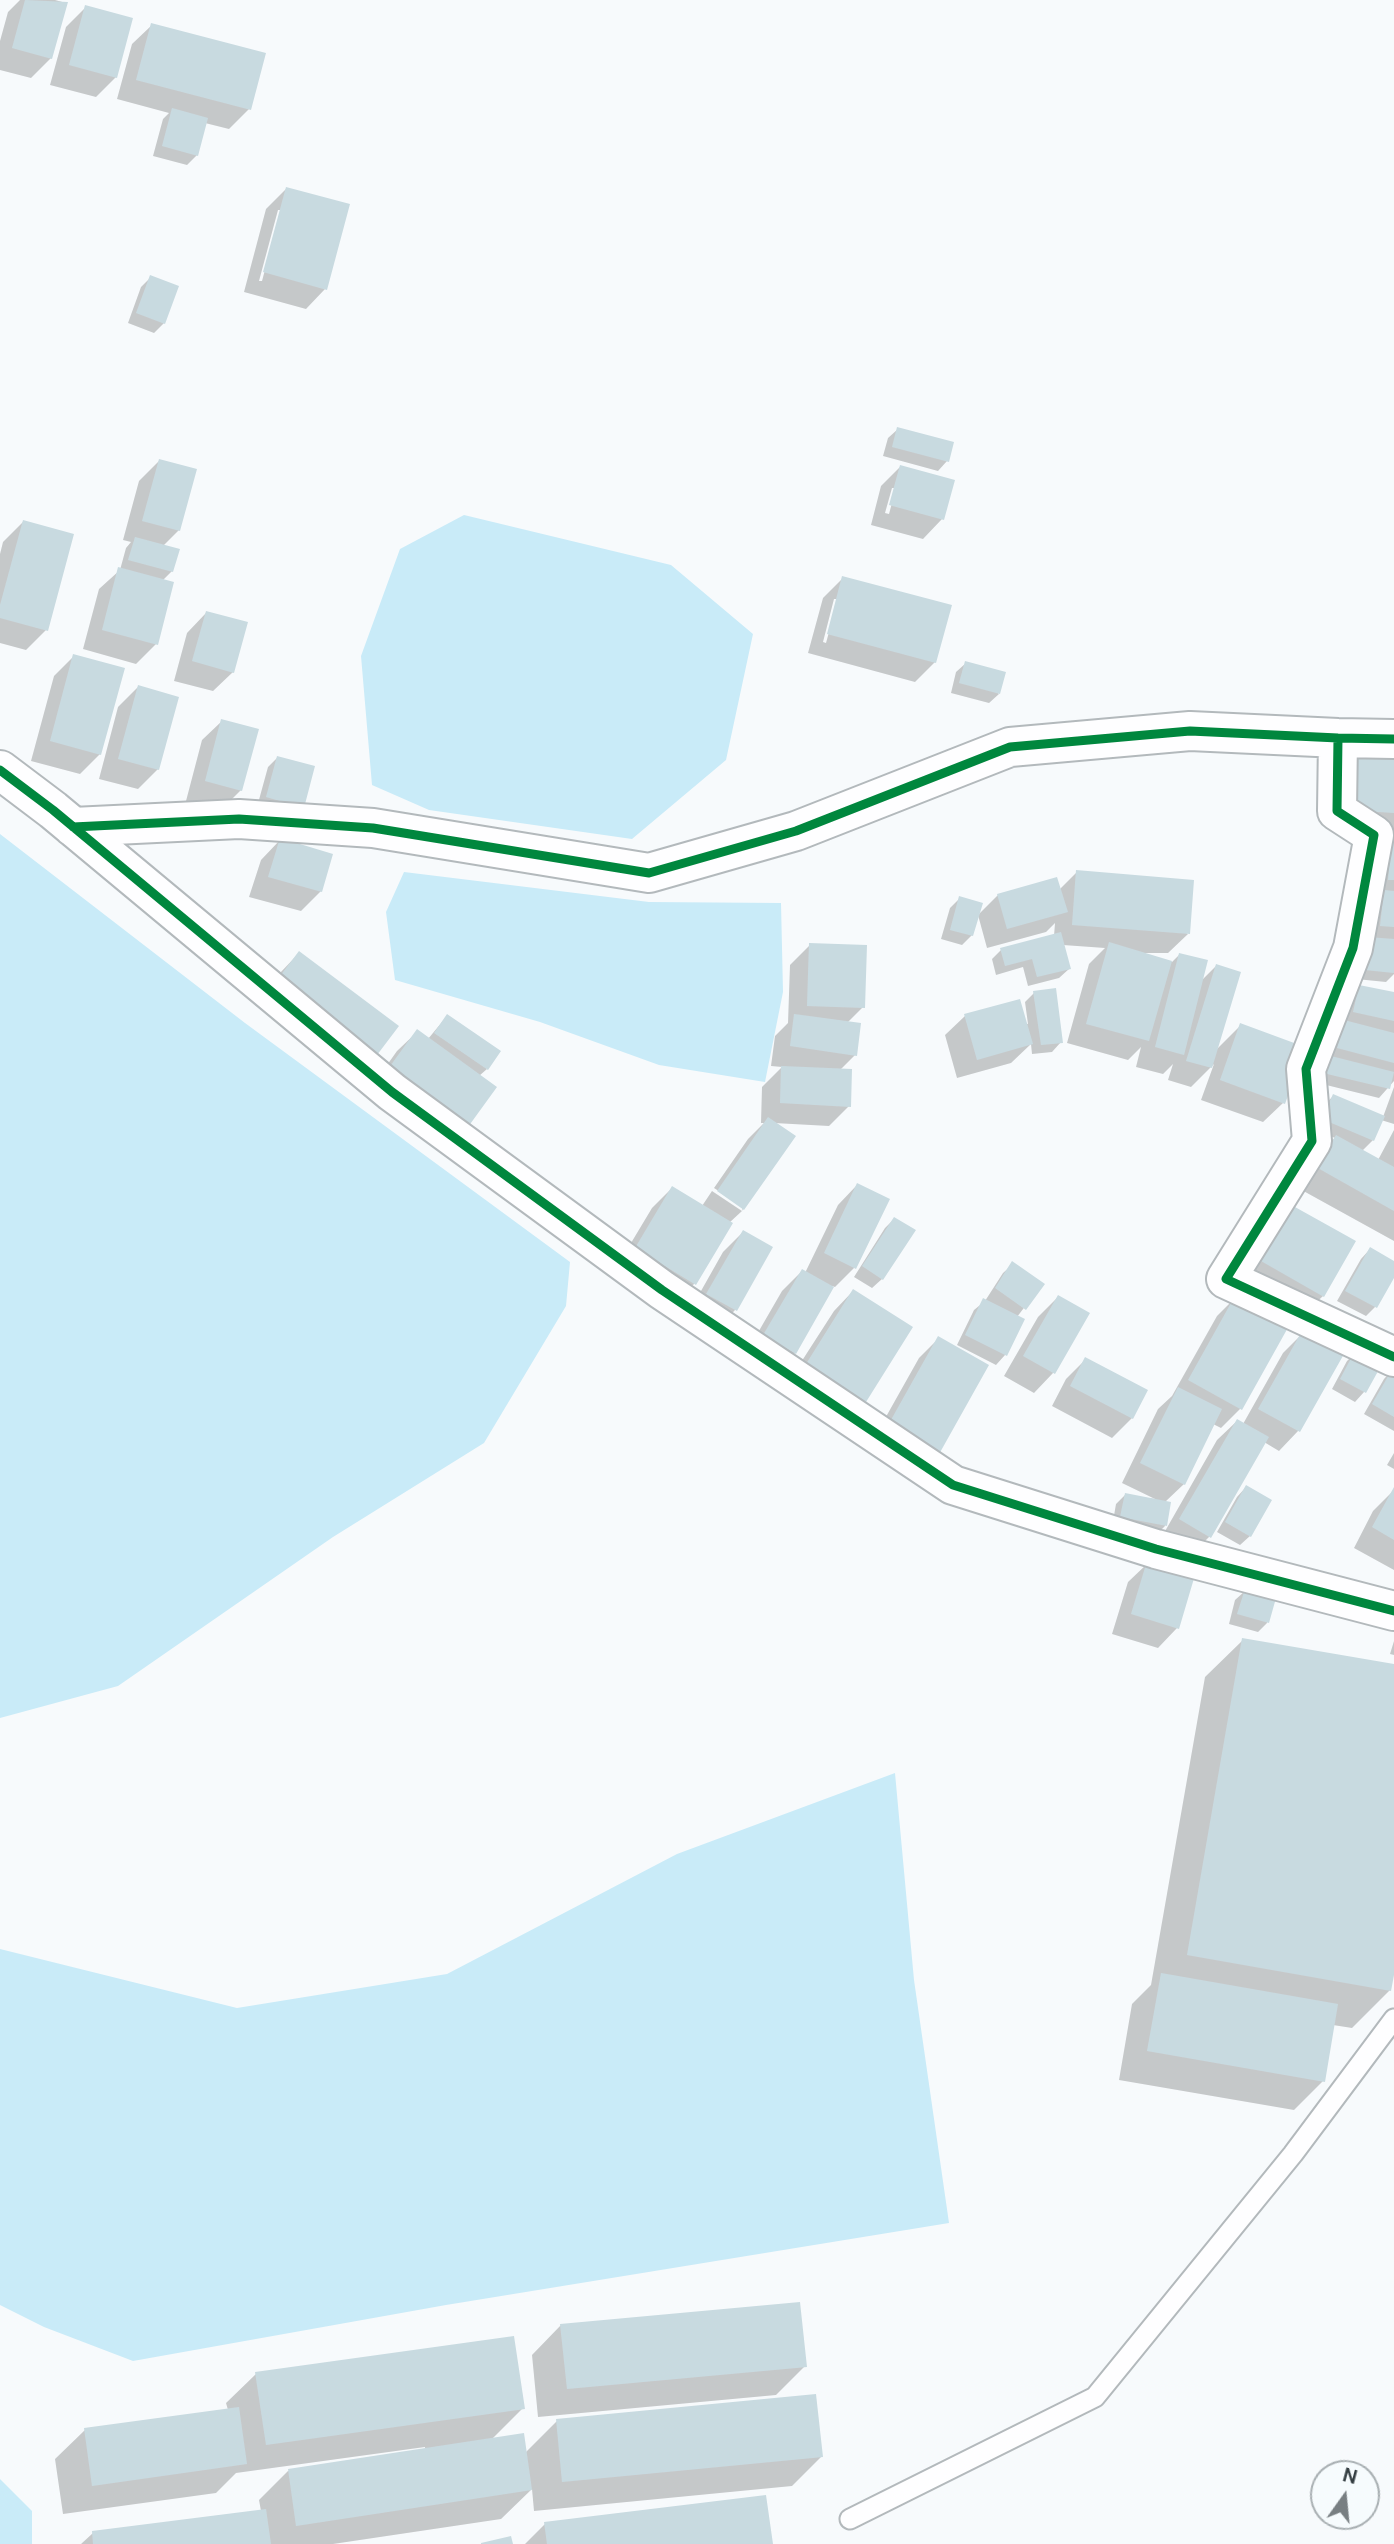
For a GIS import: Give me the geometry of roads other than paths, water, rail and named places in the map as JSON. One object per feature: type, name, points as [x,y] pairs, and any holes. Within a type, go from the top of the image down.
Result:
[{"type":"street","points":[[73,827],[239,819],[373,828],[649,873],[796,831],[1010,747],[1190,731],[1394,738]]},
{"type":"street","points":[[1338,738],[1337,811],[1374,835],[1353,948],[1306,1069],[1312,1141],[1226,1279],[1394,1357]]},
{"type":"street","points":[[0,770],[73,827],[392,1092],[662,1290],[953,1485],[1156,1549],[1394,1611]]},
{"type":"lane","points":[[850,2519],[1095,2397],[1293,2154],[1394,2019]]},
{"type":"water","points":[[464,515],[671,565],[753,634],[726,760],[632,839],[429,810],[372,785],[361,656],[400,549]]},
{"type":"water","points":[[0,834],[245,1023],[570,1262],[566,1306],[484,1443],[333,1537],[118,1686],[0,1718]]},
{"type":"water","points":[[404,872],[649,902],[781,903],[783,992],[765,1082],[659,1065],[540,1022],[395,980],[386,912]]},
{"type":"water","points":[[895,1773],[914,1980],[949,2223],[446,2305],[133,2361],[44,2327],[0,2305],[0,1949],[237,2008],[447,1974],[677,1854]]},
{"type":"water","points":[[0,2479],[32,2511],[32,2544],[0,2544]]}]
